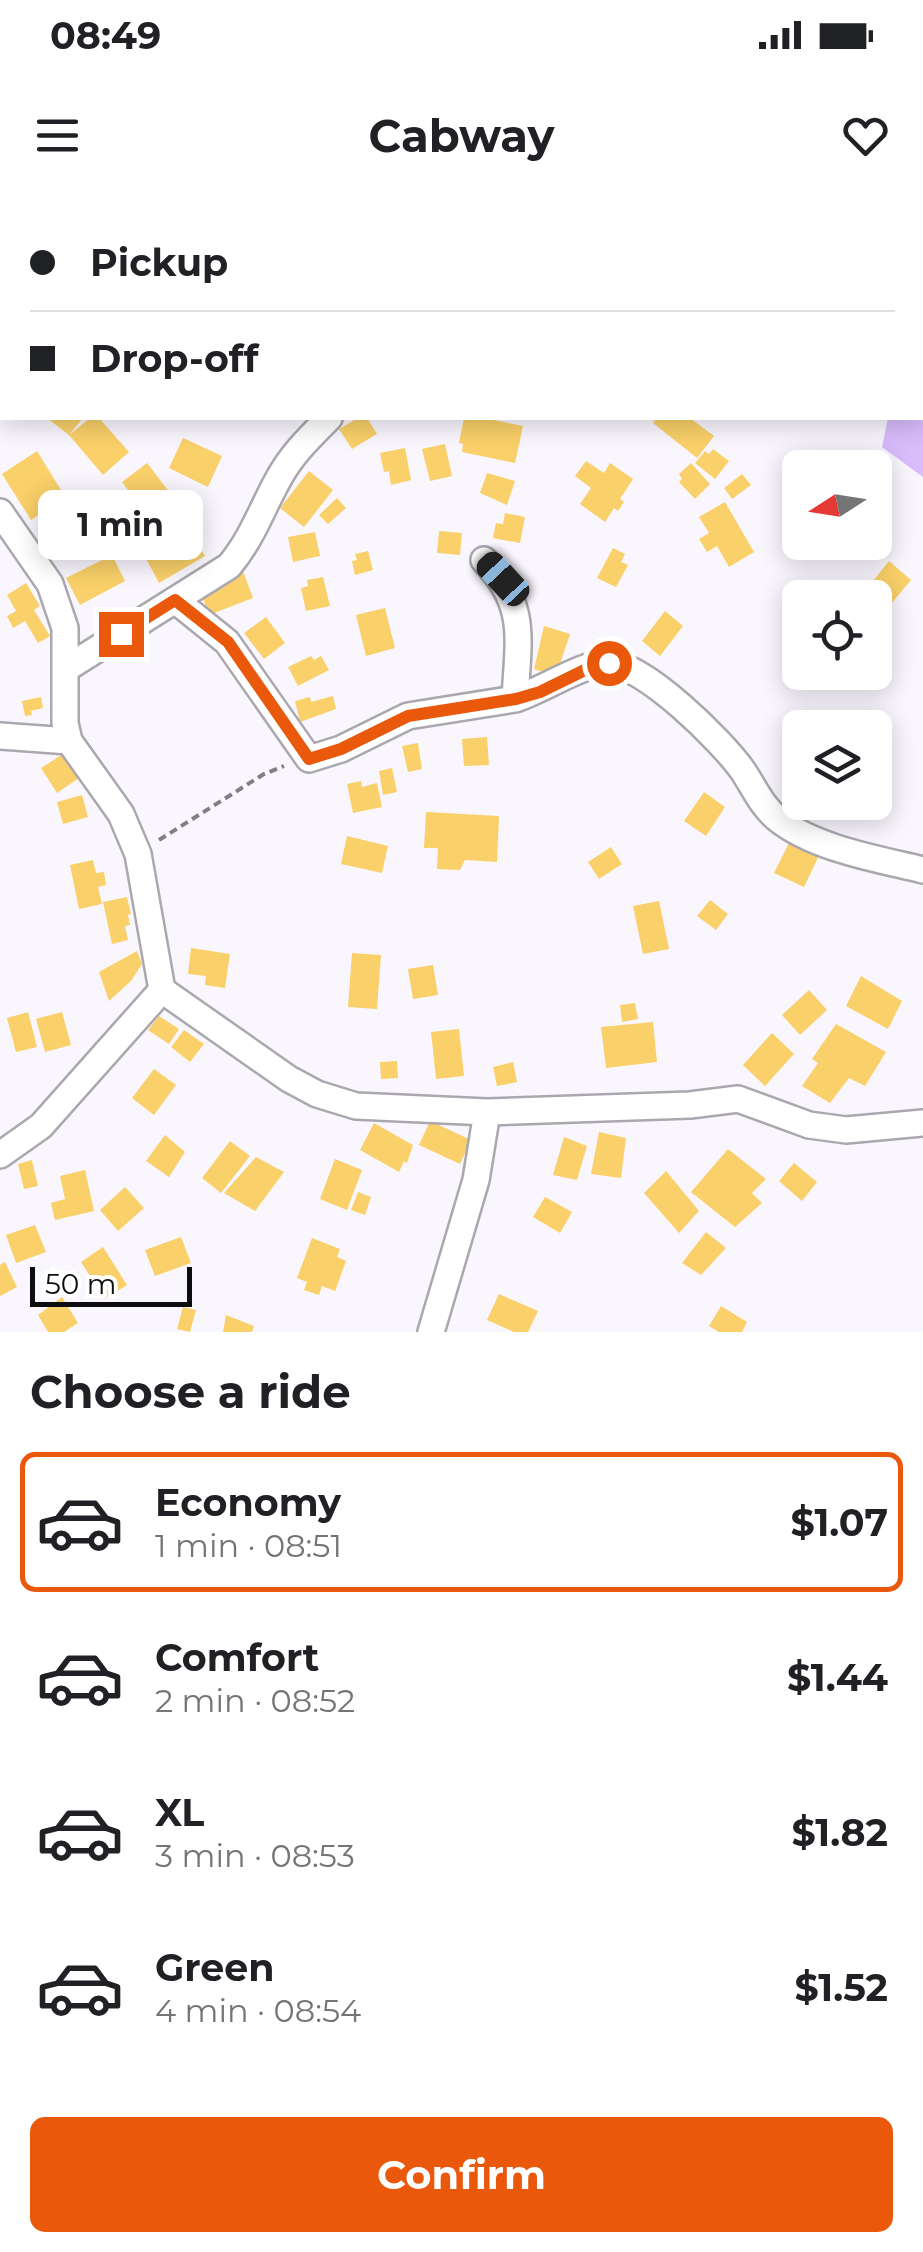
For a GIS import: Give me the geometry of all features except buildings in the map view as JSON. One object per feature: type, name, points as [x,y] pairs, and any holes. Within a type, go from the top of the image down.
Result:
[{"type":"street","points":[[67,668],[229,566],[247,545],[295,452],[327,420]]},
{"type":"street","points":[[0,512],[50,584],[66,628],[65,723],[69,742],[120,814],[138,854],[162,990],[289,1080],[356,1106],[487,1112],[673,1106],[738,1099],[809,1125],[846,1130],[923,1124]]},
{"type":"street","points":[[484,560],[508,587],[515,612],[516,699]]},
{"type":"street","points":[[175,600],[228,642],[309,759],[341,749],[408,716],[516,699],[609,663],[626,667],[700,722],[780,821],[870,859],[923,870]]},
{"type":"street","points":[[0,736],[69,742]]},
{"type":"street","points":[[0,1155],[41,1126],[162,990]]},
{"type":"street","points":[[431,1332],[476,1180],[487,1112]]},
{"type":"path","points":[[138,854],[264,774],[309,759]]},
{"type":"shaded area","points":[[888,420],[923,420],[923,477],[892,454],[892,450],[882,447]]},
{"type":"route","points":[[121,634],[175,600],[228,642],[309,759],[358,742],[395,720],[516,699],[609,663]]}]
